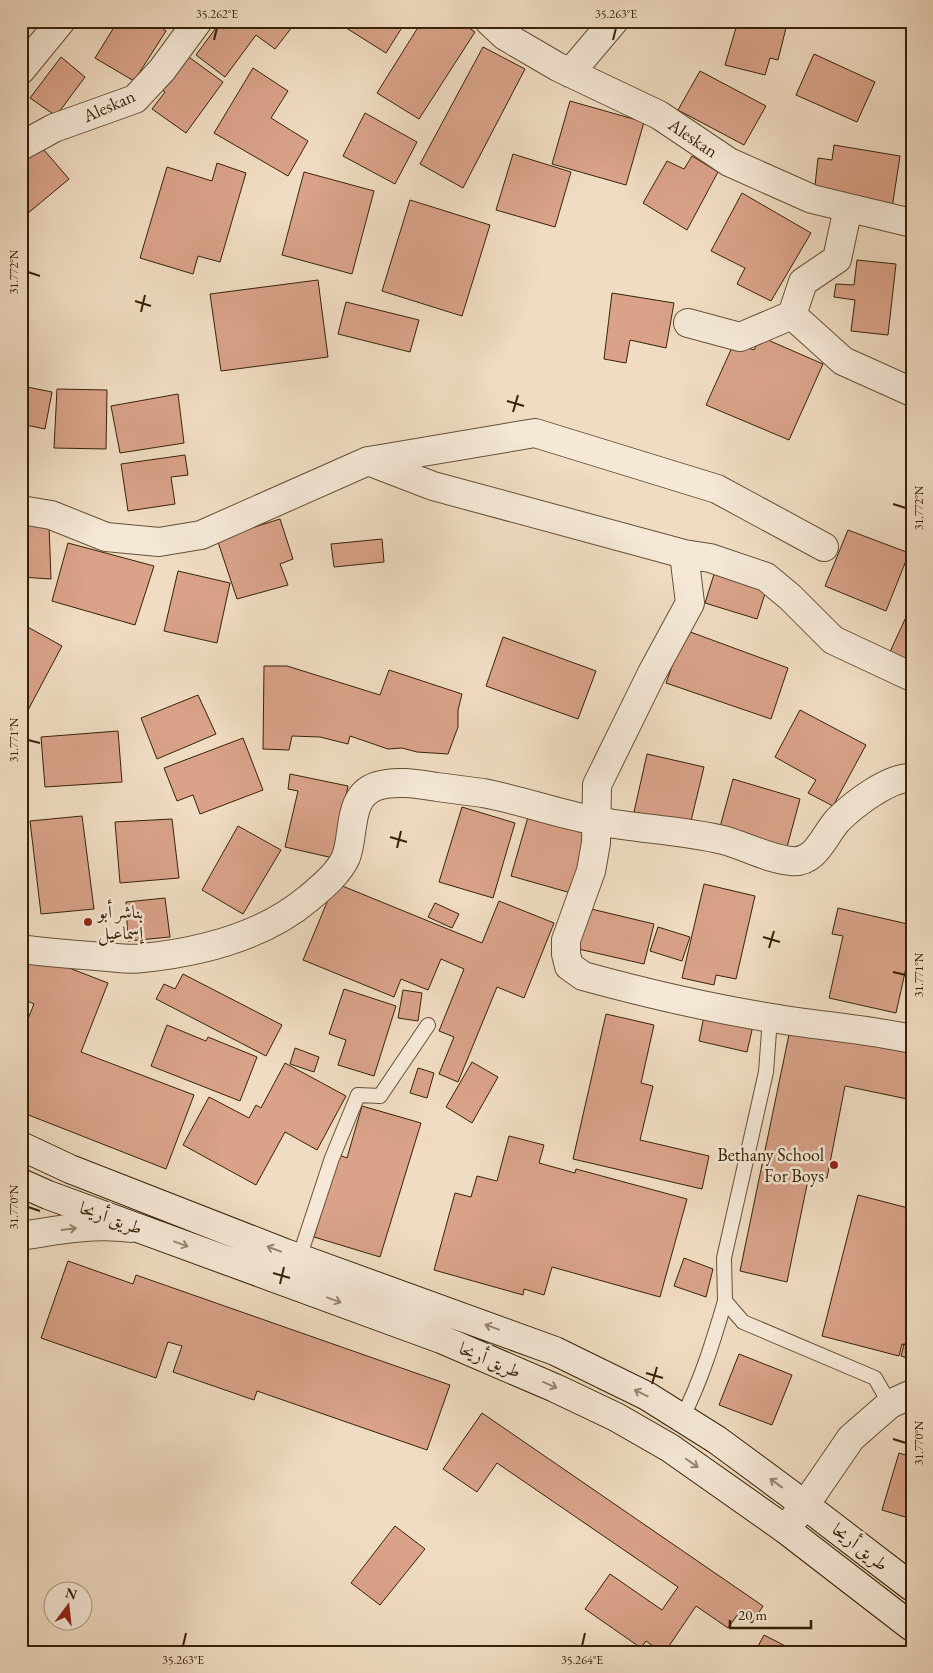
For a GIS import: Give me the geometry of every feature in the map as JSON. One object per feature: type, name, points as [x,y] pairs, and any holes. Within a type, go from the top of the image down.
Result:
[{"type":"street","points":[[21,70],[61,21]]},
{"type":"street","name":"Aleskan","points":[[21,146],[54,128],[135,99],[162,70],[198,21]]},
{"type":"street","name":"Aleskan","points":[[488,21],[505,36],[570,73],[659,115],[729,162],[812,199],[912,223]]},
{"type":"street","points":[[570,73],[614,21]]},
{"type":"street","points":[[688,323],[740,337],[792,315],[803,282],[837,259],[848,208]]},
{"type":"street","points":[[792,315],[842,361],[912,392]]},
{"type":"street","points":[[21,510],[51,515],[106,538],[159,542],[201,535],[368,461],[535,433],[717,489],[824,547]]},
{"type":"street","points":[[368,461],[433,486],[684,554],[710,558],[766,577],[797,604],[833,640],[912,677]]},
{"type":"street","points":[[684,554],[690,603],[652,673],[597,785],[596,843],[591,871],[566,940],[566,954],[570,966],[583,976],[681,1000],[770,1018],[859,1029],[912,1039]]},
{"type":"street","points":[[21,949],[141,959],[214,946],[261,927],[296,909],[326,883],[345,859],[351,839],[356,805],[364,793],[375,787],[393,783],[427,785],[484,794],[596,821],[722,840],[788,861],[801,862],[815,852],[839,820],[867,798],[888,783],[904,778],[912,778]]},
{"type":"street","name":"طريق أريحا","points":[[21,1146],[70,1169],[299,1258],[555,1351],[647,1396],[717,1440],[912,1587]]},
{"type":"street","name":"طريق أريحا","points":[[21,1183],[48,1195],[442,1339],[555,1388],[616,1417],[670,1448],[785,1529],[912,1627]]},
{"type":"street","points":[[21,1236],[87,1227],[114,1226],[141,1229]]},
{"type":"street","points":[[785,1529],[805,1505],[851,1438],[901,1399]]},
{"type":"lane","points":[[682,1418],[696,1390],[725,1301],[724,1258],[766,1072],[770,1018]]},
{"type":"lane","points":[[299,1258],[332,1158],[358,1094],[380,1096],[428,1025]]},
{"type":"lane","points":[[725,1301],[743,1322],[875,1378],[901,1399]]},
{"type":"building","points":[[118,21],[152,21],[166,31],[134,81],[95,58]]},
{"type":"building","points":[[221,21],[296,22],[275,49],[256,35],[225,77],[196,55]]},
{"type":"building","points":[[346,21],[406,21],[386,53],[343,26]]},
{"type":"building","points":[[422,21],[458,21],[475,32],[419,119],[377,93]]},
{"type":"building","points":[[738,21],[761,21],[786,28],[778,60],[770,58],[765,75],[725,65]]},
{"type":"building","points":[[483,47],[525,69],[463,188],[420,164]]},
{"type":"building","points":[[814,54],[875,82],[857,122],[796,95]]},
{"type":"building","points":[[186,55],[223,82],[186,133],[152,109],[165,92],[160,88]]},
{"type":"building","points":[[61,57],[85,77],[56,116],[30,98]]},
{"type":"building","points":[[253,68],[288,91],[271,118],[308,141],[288,176],[214,133]]},
{"type":"building","points":[[700,71],[766,106],[744,145],[678,110]]},
{"type":"building","points":[[570,101],[644,122],[626,185],[552,164]]},
{"type":"building","points":[[365,113],[417,142],[395,184],[343,156]]},
{"type":"building","points":[[38,143],[69,179],[21,219],[21,157]]},
{"type":"building","points":[[834,145],[900,156],[892,208],[814,195],[818,158],[832,160]]},
{"type":"building","points":[[513,154],[571,172],[555,227],[496,210]]},
{"type":"building","points":[[692,156],[718,172],[687,230],[643,203],[667,161],[684,169]]},
{"type":"building","points":[[217,163],[246,173],[220,262],[198,256],[193,274],[140,258],[167,167],[212,181]]},
{"type":"building","points":[[304,172],[374,191],[352,274],[282,255]]},
{"type":"building","points":[[742,193],[811,233],[771,301],[737,284],[745,268],[711,251]]},
{"type":"building","points":[[410,200],[490,225],[462,316],[382,291]]},
{"type":"building","points":[[857,260],[896,264],[888,335],[851,331],[855,300],[834,297],[836,284],[854,285]]},
{"type":"building","points":[[318,280],[328,357],[221,371],[210,294]]},
{"type":"building","points":[[612,293],[674,303],[666,348],[630,340],[626,363],[604,359]]},
{"type":"building","points":[[346,302],[419,320],[410,352],[338,334]]},
{"type":"building","points":[[761,337],[823,364],[789,440],[706,405],[734,343],[754,350]]},
{"type":"building","points":[[22,386],[52,392],[45,429],[21,424]]},
{"type":"building","points":[[57,389],[107,390],[106,449],[54,448]]},
{"type":"building","points":[[178,394],[184,443],[120,453],[111,406]]},
{"type":"building","points":[[185,455],[188,475],[171,477],[175,504],[128,511],[121,464]]},
{"type":"building","points":[[280,519],[293,559],[280,564],[288,585],[237,599],[217,539]]},
{"type":"building","points":[[21,522],[49,525],[51,579],[21,577]]},
{"type":"building","points":[[848,530],[909,553],[886,611],[825,586]]},
{"type":"building","points":[[382,539],[384,562],[334,567],[331,544]]},
{"type":"building","points":[[68,543],[154,566],[135,625],[52,601]]},
{"type":"building","points":[[716,568],[768,584],[757,619],[705,603]]},
{"type":"building","points":[[178,571],[230,583],[217,643],[164,631]]},
{"type":"building","points":[[912,604],[912,664],[889,654]]},
{"type":"building","points":[[24,625],[62,646],[27,712],[21,709],[21,630]]},
{"type":"building","points":[[685,630],[788,668],[771,719],[666,683]]},
{"type":"building","points":[[503,637],[596,671],[578,719],[486,686]]},
{"type":"building","points":[[264,666],[287,666],[380,695],[389,670],[462,694],[458,710],[458,727],[448,754],[417,752],[402,748],[388,749],[350,736],[348,744],[320,737],[292,736],[289,750],[263,749]]},
{"type":"building","points":[[198,695],[216,734],[157,759],[141,718]]},
{"type":"building","points":[[800,710],[866,745],[833,806],[808,793],[816,780],[775,757]]},
{"type":"building","points":[[118,731],[122,782],[45,787],[41,737]]},
{"type":"building","points":[[243,738],[263,790],[200,814],[193,795],[177,801],[164,768]]},
{"type":"building","points":[[647,754],[704,767],[690,825],[634,812]]},
{"type":"building","points":[[290,774],[348,786],[333,858],[285,847],[298,791],[288,789]]},
{"type":"building","points":[[733,779],[800,799],[787,847],[720,827]]},
{"type":"building","points":[[462,807],[515,823],[493,898],[439,882]]},
{"type":"building","points":[[82,816],[94,909],[41,914],[30,821]]},
{"type":"building","points":[[528,817],[588,834],[571,893],[511,876]]},
{"type":"building","points":[[172,819],[179,878],[120,883],[115,822]]},
{"type":"building","points":[[238,826],[281,850],[243,914],[202,890]]},
{"type":"building","points":[[335,883],[482,943],[499,901],[554,923],[524,998],[497,987],[458,1082],[439,1074],[454,1037],[439,1031],[464,969],[441,959],[428,990],[401,979],[394,997],[303,960]]},
{"type":"building","points":[[704,884],[755,896],[736,979],[716,975],[714,985],[682,978]]},
{"type":"building","points":[[165,898],[170,937],[128,941],[126,902]]},
{"type":"building","points":[[435,903],[459,914],[452,928],[428,917]]},
{"type":"building","points":[[583,907],[654,924],[644,964],[574,948]]},
{"type":"building","points":[[838,908],[912,925],[912,941],[896,1013],[829,998],[843,936],[832,934]]},
{"type":"building","points":[[658,927],[690,937],[682,961],[650,951]]},
{"type":"building","points":[[33,954],[108,983],[81,1052],[194,1095],[166,1169],[21,1112],[21,1036],[34,1004],[21,998],[21,985]]},
{"type":"building","points":[[183,974],[282,1025],[266,1056],[156,999],[164,984],[175,989]]},
{"type":"building","points":[[344,989],[396,1006],[374,1076],[338,1065],[346,1040],[329,1034]]},
{"type":"building","points":[[403,990],[422,993],[418,1021],[398,1018]]},
{"type":"building","points":[[705,1011],[754,1021],[747,1052],[699,1041]]},
{"type":"building","points":[[606,1014],[654,1025],[641,1083],[653,1086],[640,1140],[709,1156],[702,1189],[573,1159]]},
{"type":"building","points":[[167,1025],[206,1041],[208,1037],[257,1057],[240,1101],[151,1066]]},
{"type":"building","points":[[791,1025],[912,1050],[912,1100],[845,1086],[827,1178],[809,1175],[787,1282],[740,1271]]},
{"type":"building","points":[[295,1048],[319,1057],[314,1072],[290,1064]]},
{"type":"building","points":[[472,1062],[498,1077],[472,1123],[446,1107]]},
{"type":"building","points":[[285,1063],[346,1096],[317,1150],[285,1132],[256,1185],[183,1145],[209,1097],[249,1118],[256,1105],[261,1108]]},
{"type":"building","points":[[418,1068],[434,1073],[427,1098],[410,1093]]},
{"type":"building","points":[[362,1106],[421,1123],[380,1257],[314,1237],[339,1155],[347,1158]]},
{"type":"building","points":[[509,1136],[544,1145],[539,1163],[575,1173],[576,1169],[687,1199],[660,1297],[552,1267],[544,1295],[524,1289],[523,1295],[434,1270],[455,1193],[471,1197],[477,1176],[497,1181]]},
{"type":"building","points":[[858,1195],[912,1209],[912,1346],[902,1344],[899,1356],[822,1336]]},
{"type":"building","points":[[684,1258],[713,1269],[706,1297],[674,1286]]},
{"type":"building","points":[[68,1261],[133,1284],[136,1275],[450,1385],[427,1450],[257,1391],[254,1400],[173,1372],[182,1346],[168,1342],[156,1378],[41,1338]]},
{"type":"building","points":[[904,1344],[912,1346],[912,1360],[901,1356]]},
{"type":"building","points":[[739,1354],[792,1375],[772,1425],[719,1405]]},
{"type":"building","points":[[482,1413],[763,1606],[752,1623],[738,1614],[728,1628],[696,1606],[665,1652],[661,1652],[646,1641],[641,1648],[585,1609],[610,1574],[662,1610],[678,1587],[497,1463],[477,1492],[443,1469]]},
{"type":"building","points":[[899,1453],[912,1457],[912,1519],[882,1510]]},
{"type":"building","points":[[395,1526],[425,1549],[380,1605],[351,1583]]},
{"type":"building","points":[[764,1635],[797,1652],[755,1652]]},
{"type":"place","name":"بناشر أبو إسماعيل","points":[[88,922]]},
{"type":"place","name":"Bethany School For Boys","points":[[834,1165]]}]
